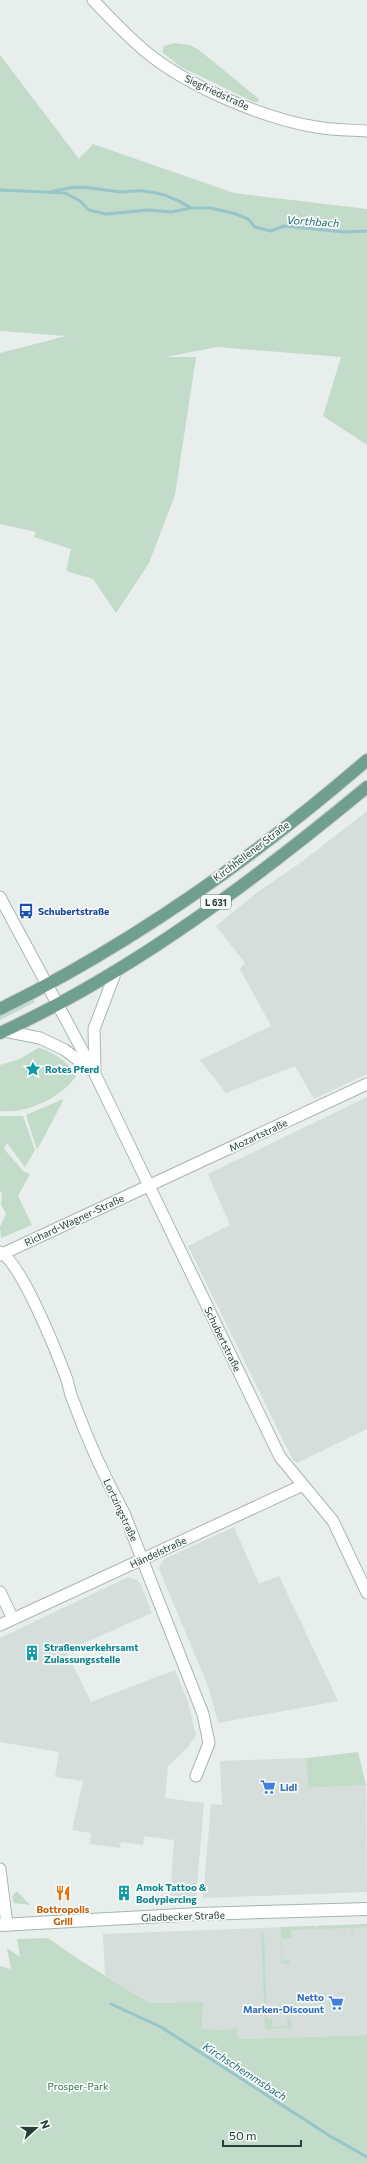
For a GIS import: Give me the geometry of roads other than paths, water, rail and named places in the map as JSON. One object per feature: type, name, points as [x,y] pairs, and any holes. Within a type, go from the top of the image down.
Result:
[{"type":"main road","name":"Kirchhellener Straße","points":[[0,1009],[48,985],[101,955],[195,893],[335,788],[367,760]]},
{"type":"main road","name":"Kirchhellener Straße","points":[[2,1032],[116,971],[185,926],[290,850],[367,787]]},
{"type":"main road","name":"Gladbecker Straße","points":[[3,1925],[199,1914],[367,1909]]},
{"type":"street","name":"Siegfriedstraße","points":[[93,0],[120,29],[146,52],[186,78],[225,98],[277,118],[316,127],[367,131]]},
{"type":"street","points":[[0,897],[48,985],[56,1004]]},
{"type":"street","name":"Schubertstraße","points":[[95,1074],[94,1029],[116,971]]},
{"type":"street","name":"Schubertstraße","points":[[56,1004],[95,1074],[280,1457],[333,1521],[367,1593]]},
{"type":"street","name":"Schubertstraße","points":[[2,1032],[40,1038],[65,1050],[95,1074]]},
{"type":"street","name":"Mozartstraße","points":[[149,1186],[367,1084]]},
{"type":"street","name":"Richard-Wagner-Straße","points":[[1,1253],[149,1186]]},
{"type":"street","name":"Lortzingstraße","points":[[1,1253],[18,1271],[67,1378],[73,1402],[143,1559],[203,1714],[210,1743],[196,1776]]},
{"type":"street","name":"Händelstraße","points":[[0,1625],[303,1484]]},
{"type":"street","points":[[0,1592],[13,1619]]},
{"type":"street","points":[[0,1868],[3,1925]]},
{"type":"waterway","name":"Vorthbach","points":[[51,192],[79,187],[121,192],[149,192],[168,196],[191,208]]},
{"type":"waterway","name":"Vorthbach","points":[[0,190],[65,193],[80,201],[89,210],[106,214],[148,210],[172,212],[191,208],[211,208],[236,214],[248,219],[255,227],[271,231],[284,226],[344,232],[367,231]]},
{"type":"waterway","name":"Kirchschemmsbach","points":[[111,2004],[161,2027],[330,2136],[367,2157]]},
{"type":"place","name":"Schubertstraße","points":[[26,911]]},
{"type":"place","name":"Rotes Pferd","points":[[33,1069]]},
{"type":"place","name":"Straßenverkehrsamt Zulassungsstelle","points":[[32,1653]]},
{"type":"place","name":"Lidl","points":[[268,1787]]},
{"type":"place","name":"Bottropolis Grill","points":[[63,1893]]},
{"type":"place","name":"Amok Tattoo & Bodypiercing","points":[[124,1893]]},
{"type":"place","name":"Netto Marken-Discount","points":[[336,2003]]},
{"type":"park label","name":"Prosper-Park","points":[[78,2086]]}]
